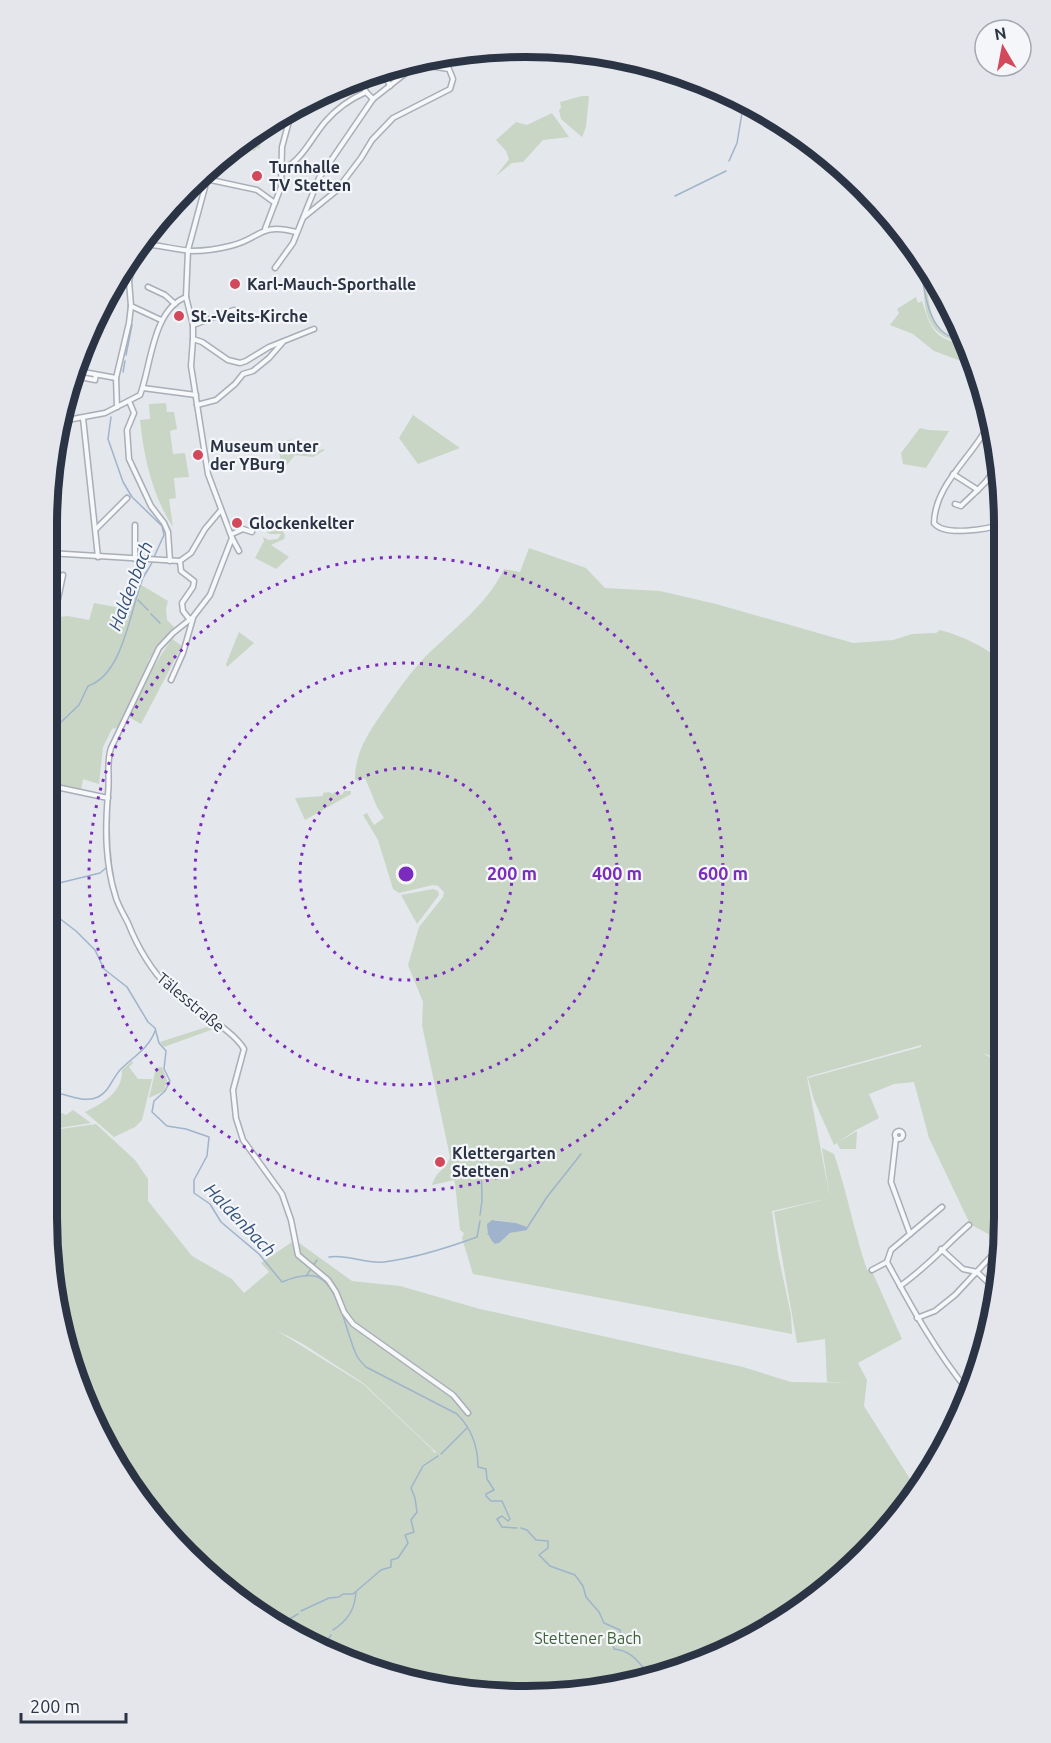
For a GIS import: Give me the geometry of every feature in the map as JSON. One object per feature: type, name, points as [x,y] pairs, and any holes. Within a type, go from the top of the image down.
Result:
[{"type":"street","points":[[304,218],[336,191],[372,140],[393,118],[450,89],[453,80],[449,69],[432,66]]},
{"type":"street","points":[[275,268],[293,243],[319,178],[373,99],[406,73]]},
{"type":"street","points":[[386,79],[390,86]]},
{"type":"street","points":[[364,86],[373,99]]},
{"type":"street","points":[[281,170],[299,159],[324,124],[338,109],[354,97],[366,92]]},
{"type":"street","points":[[265,229],[280,187],[282,147],[289,121]]},
{"type":"street","points":[[210,180],[257,190],[275,203]]},
{"type":"street","points":[[205,184],[188,250],[186,297],[193,325],[191,366],[208,474],[239,551]]},
{"type":"street","points":[[150,246],[188,250],[230,246],[247,241],[265,229],[281,228],[296,232]]},
{"type":"street","points":[[117,407],[116,378],[124,351],[131,306],[129,282],[132,272]]},
{"type":"street","points":[[148,287],[165,295],[175,304]]},
{"type":"street","points":[[69,420],[105,413],[140,395],[152,345],[162,321],[175,304],[186,297]]},
{"type":"street","points":[[131,306],[162,321]]},
{"type":"street","points":[[193,325],[234,310]]},
{"type":"street","points":[[193,339],[202,342],[228,360],[240,363],[285,340],[314,329]]},
{"type":"street","points":[[197,405],[216,400],[243,374],[253,370],[269,358],[285,340]]},
{"type":"street","points":[[83,372],[116,378]]},
{"type":"street","points":[[143,388],[196,395]]},
{"type":"street","points":[[129,401],[134,413],[127,430],[129,459],[151,506],[168,532],[170,561]]},
{"type":"street","points":[[83,417],[98,557]]},
{"type":"street","points":[[985,433],[953,474],[935,514],[934,523],[942,530],[972,530],[994,526]]},
{"type":"street","points":[[953,474],[978,490]]},
{"type":"street","points":[[955,504],[961,506],[991,475]]},
{"type":"street","points":[[95,529],[127,498]]},
{"type":"street","points":[[57,554],[180,561],[191,552],[205,529],[221,510]]},
{"type":"street","points":[[135,525],[135,560]]},
{"type":"street","points":[[171,680],[183,653],[192,619],[210,595],[232,536],[243,529],[252,532]]},
{"type":"street","points":[[180,561],[182,571],[194,581],[193,587],[182,603],[183,611],[192,619]]},
{"type":"street","points":[[57,599],[63,575]]},
{"type":"street","name":"Tälesstraße","points":[[192,619],[166,640],[153,658],[109,755],[107,852],[119,905],[139,950],[154,972],[177,995],[234,1037],[244,1049],[233,1090],[237,1126],[252,1155],[282,1194],[291,1220],[298,1255],[328,1280],[344,1312],[353,1324],[453,1395],[468,1413]]},
{"type":"street","points":[[57,787],[108,798]]},
{"type":"street","points":[[896,1138],[891,1182],[910,1234]]},
{"type":"street","points":[[942,1207],[891,1250],[887,1263],[917,1318],[963,1384]]},
{"type":"street","points":[[900,1286],[914,1277],[941,1248],[969,1225]]},
{"type":"street","points":[[941,1248],[963,1269],[977,1272],[989,1284]]},
{"type":"street","points":[[917,1318],[935,1311],[955,1295],[992,1255]]},
{"type":"street","points":[[872,1270],[887,1263]]},
{"type":"green space","points":[[589,96],[586,127],[582,137],[561,119],[559,110],[560,102]]},
{"type":"green space","points":[[552,113],[569,137],[543,140],[523,162],[512,163],[496,176],[509,159],[506,151],[496,140],[516,122],[527,125]]},
{"type":"green space","points":[[262,138],[259,149],[256,148],[255,151],[247,149]]},
{"type":"green space","points":[[921,275],[927,284],[935,321],[941,331],[954,337],[956,340],[938,332],[929,320]]},
{"type":"green space","points":[[916,297],[918,303],[922,301],[935,331],[946,339],[956,342],[964,362],[934,351],[913,334],[890,325],[899,313],[897,309]]},
{"type":"green space","points":[[166,403],[167,412],[174,412],[177,429],[170,431],[173,454],[185,453],[189,477],[174,478],[176,498],[169,499],[173,527],[154,489],[140,420],[150,419],[149,404]]},
{"type":"green space","points":[[413,415],[460,448],[418,464],[399,438]]},
{"type":"green space","points":[[920,428],[949,431],[926,468],[903,464],[901,453]]},
{"type":"green space","points":[[292,439],[284,443],[281,456],[289,455],[291,450],[286,447],[313,455],[322,449],[325,450],[313,457],[295,455],[287,465],[281,464],[279,451],[283,442]]},
{"type":"green space","points":[[282,530],[285,535],[284,539],[271,545],[289,557],[276,569],[255,558],[264,541],[263,537],[269,540],[278,539],[281,534],[266,532]]},
{"type":"green space","points":[[529,548],[586,568],[605,588],[660,591],[716,604],[853,643],[893,640],[912,634],[936,633],[940,630],[957,635],[994,656],[994,1057],[982,1053],[994,1059],[993,1237],[970,1224],[929,1138],[914,1082],[894,1084],[869,1094],[879,1118],[838,1142],[857,1131],[856,1149],[840,1149],[837,1143],[834,1145],[814,1100],[808,1078],[921,1047],[921,1045],[807,1077],[830,1198],[772,1211],[778,1254],[791,1315],[792,1334],[473,1274],[462,1238],[464,1233],[460,1230],[454,1180],[432,1185],[450,1157],[422,1025],[423,1002],[408,965],[419,927],[443,897],[444,892],[438,886],[433,885],[399,893],[393,889],[378,840],[363,815],[367,813],[374,825],[384,818],[365,778],[358,781],[355,779],[359,753],[371,730],[396,693],[425,657],[479,606],[504,569],[520,572]],"holes":[[[496,1220],[526,1227],[507,1235],[495,1244],[487,1224]]]},
{"type":"green space","points":[[138,583],[168,601],[167,620],[176,629],[149,659],[142,681],[121,727],[112,729],[103,747],[99,784],[83,779],[81,790],[57,785],[57,617],[68,616],[89,620],[94,603],[126,609]]},
{"type":"green space","points":[[239,632],[254,643],[227,667],[226,664]]},
{"type":"green space","points":[[172,639],[182,646],[141,724],[129,717],[154,667]]},
{"type":"green space","points":[[344,791],[351,791],[351,794],[305,820],[295,798],[323,796],[323,793],[329,792],[342,795]]},
{"type":"green space","points":[[433,889],[438,891],[439,895],[417,924],[401,895]]},
{"type":"green space","points":[[216,1024],[219,1027],[164,1047],[160,1042]]},
{"type":"green space","points":[[132,1061],[129,1067],[138,1079],[152,1079],[142,1120],[135,1127],[114,1137],[85,1112],[111,1096],[119,1085],[122,1070]]},
{"type":"green space","points":[[162,1067],[167,1081],[164,1091],[149,1098],[156,1068]]},
{"type":"green space","points":[[57,1078],[62,1089],[57,1093]]},
{"type":"green space","points":[[73,1110],[91,1123],[57,1128],[57,1113],[66,1115]]},
{"type":"green space","points":[[96,1124],[135,1160],[148,1179],[148,1201],[192,1256],[232,1279],[244,1293],[269,1272],[261,1263],[295,1240],[352,1281],[400,1286],[480,1309],[743,1367],[791,1382],[849,1383],[827,1382],[825,1339],[797,1343],[774,1212],[830,1198],[822,1148],[834,1154],[867,1270],[871,1269],[902,1339],[858,1363],[867,1380],[864,1406],[912,1482],[878,1526],[834,1570],[786,1607],[733,1638],[676,1661],[617,1677],[556,1685],[495,1685],[464,1682],[404,1670],[318,1638],[265,1607],[240,1589],[194,1549],[154,1503],[136,1478],[105,1425],[93,1397],[73,1339],[66,1309],[58,1248],[57,1130]],"holes":[[[276,1330],[303,1344],[363,1383],[437,1453],[433,1452],[363,1384]]]},
{"type":"water","points":[[492,1220],[516,1223],[527,1227],[527,1230],[510,1233],[495,1244],[487,1229],[487,1224]]},
{"type":"waterway","points":[[729,161],[737,143],[744,111]]},
{"type":"waterway","points":[[675,196],[726,171]]},
{"type":"waterway","name":"Haldenbach","points":[[168,223],[189,200]]},
{"type":"waterway","points":[[922,277],[928,308],[933,320],[940,330],[954,337]]},
{"type":"waterway","name":"Haldenbach","points":[[126,355],[132,325]]},
{"type":"waterway","name":"Haldenbach","points":[[123,372],[125,361]]},
{"type":"waterway","name":"Haldenbach","points":[[111,417],[108,439],[123,482],[132,497],[162,526],[164,535],[154,557]]},
{"type":"waterway","name":"Haldenbach","points":[[57,729],[59,724],[79,705],[88,686],[100,679],[118,655],[138,591],[153,561]]},
{"type":"waterway","points":[[138,600],[148,610]]},
{"type":"waterway","points":[[151,614],[160,623]]},
{"type":"waterway","points":[[57,884],[100,873],[106,868]]},
{"type":"waterway","name":"Haldenbach","points":[[57,917],[95,950],[104,969],[127,987],[148,1022],[155,1028],[159,1043],[166,1051],[164,1069],[170,1081],[165,1091],[154,1101],[152,1112],[167,1126],[186,1129],[209,1137],[207,1156],[194,1180],[194,1193],[210,1204],[221,1222],[259,1254],[282,1282],[306,1276],[314,1276],[323,1280],[336,1298],[353,1347],[366,1367],[457,1414],[473,1438],[478,1467],[486,1469],[487,1479],[494,1490],[486,1496],[491,1501],[502,1501],[510,1519],[508,1521],[502,1516],[497,1519],[502,1527],[517,1528]]},
{"type":"waterway","points":[[57,1098],[61,1094],[89,1099],[98,1097],[108,1088],[121,1069],[145,1047],[155,1031]]},
{"type":"waterway","points":[[527,1228],[547,1197],[581,1154]]},
{"type":"waterway","points":[[480,1215],[481,1155]]},
{"type":"waterway","points":[[329,1257],[384,1262],[420,1255],[477,1237],[480,1221]]},
{"type":"waterway","points":[[306,1276],[317,1260]]},
{"type":"waterway","points":[[441,1454],[467,1428]]},
{"type":"waterway","points":[[301,1611],[329,1598],[353,1594],[381,1570],[391,1567],[391,1560],[398,1558],[408,1543],[405,1535],[414,1532],[411,1520],[417,1512],[411,1488],[423,1466],[438,1456]]},
{"type":"waterway","name":"Stettener Bach","points":[[521,1528],[527,1530],[536,1540],[548,1541],[548,1548],[539,1555],[550,1566],[575,1575],[583,1586],[586,1597],[599,1612],[604,1623],[620,1630],[622,1639],[613,1645],[614,1649],[631,1655],[646,1670]]},
{"type":"waterway","points":[[333,1630],[349,1614],[356,1592]]},
{"type":"waterway","points":[[287,1620],[298,1614]]},
{"type":"waterway","points":[[327,1642],[331,1635]]},
{"type":"place","name":"Turnhalle TV Stetten","points":[[257,176]]},
{"type":"place","name":"Karl-Mauch-Sporthalle","points":[[235,284]]},
{"type":"place","name":"St.-Veits-Kirche","points":[[179,316]]},
{"type":"place","name":"Museum unter der YBurg","points":[[198,455]]},
{"type":"place","name":"Glockenkelter","points":[[237,523]]},
{"type":"place","name":"Klettergarten Stetten","points":[[440,1162]]}]
